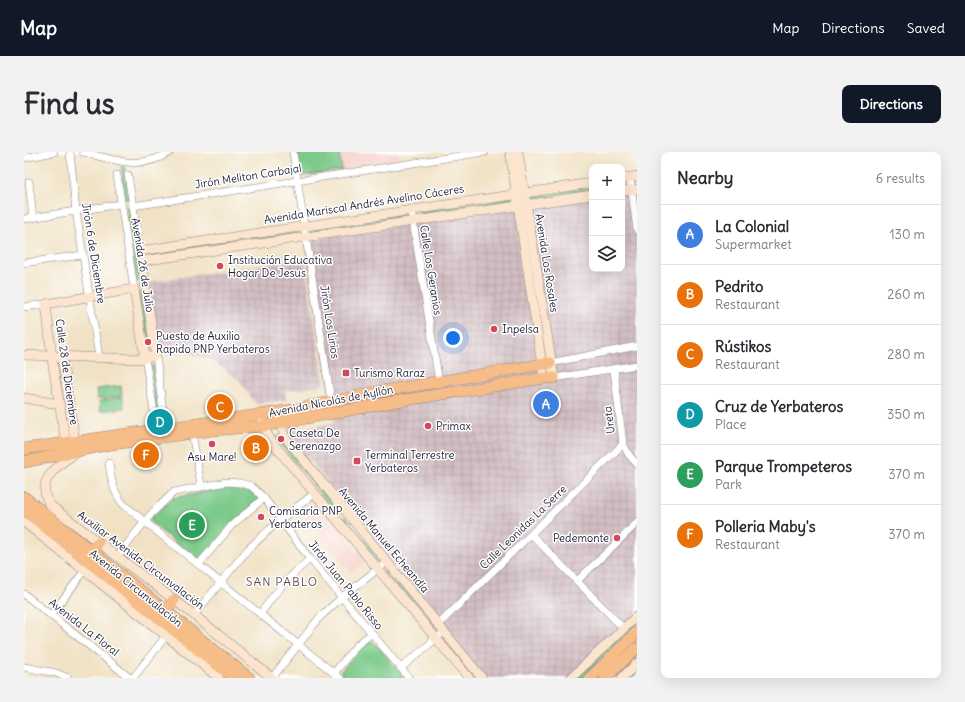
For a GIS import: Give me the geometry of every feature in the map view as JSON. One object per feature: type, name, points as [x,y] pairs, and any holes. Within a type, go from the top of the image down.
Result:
[{"type":"main road","name":"Avenida Nicolás de Ayllón","points":[[24,462],[73,445],[161,428],[276,412],[377,392],[546,364]]},
{"type":"main road","name":"Avenida Nicolás de Ayllón","points":[[24,449],[279,424],[406,400],[548,378]]},
{"type":"main road","name":"Avenida Circunvalación","points":[[24,497],[95,547],[165,611],[249,678]]},
{"type":"main road","name":"Avenida Circunvalación","points":[[24,510],[234,678]]},
{"type":"main road","points":[[165,611],[174,600]]},
{"type":"main road","points":[[590,678],[637,632]]},
{"type":"main road","points":[[606,678],[637,648]]},
{"type":"street","points":[[24,158],[54,152]]},
{"type":"street","name":"Jirón 6 de Diciembre","points":[[70,152],[76,211],[99,357]]},
{"type":"street","points":[[83,152],[127,163],[146,163],[161,158],[170,152]]},
{"type":"street","name":"Jirón Los Lirios","points":[[293,152],[331,401]]},
{"type":"street","name":"Jirón Meliton Carbajal","points":[[133,206],[485,152]]},
{"type":"street","name":"Avenida Los Rosales","points":[[510,152],[522,204],[548,378]]},
{"type":"street","name":"Avenida Los Rosales","points":[[518,152],[520,193]]},
{"type":"street","name":"Avenida 26 de Julio","points":[[117,175],[145,358],[161,428]]},
{"type":"street","name":"Avenida 26 de Julio","points":[[128,175],[156,356],[161,428]]},
{"type":"street","points":[[630,177],[634,189],[637,230]]},
{"type":"street","points":[[29,182],[33,218]]},
{"type":"street","name":"Avenida Mariscal Andrés Avelino Cáceres","points":[[140,251],[589,183]]},
{"type":"street","points":[[141,261],[589,195]]},
{"type":"street","points":[[24,219],[121,204]]},
{"type":"street","name":"Calle Los Geranios","points":[[411,210],[439,382]]},
{"type":"street","points":[[24,264],[83,255]]},
{"type":"street","points":[[24,308],[134,289]]},
{"type":"street","name":"Calle 28 de Diciembre","points":[[46,304],[56,356],[59,404],[73,445]]},
{"type":"street","name":"Avenida Nicolás de Ayllón","points":[[546,364],[637,346]]},
{"type":"street","points":[[24,355],[145,358],[156,356]]},
{"type":"street","name":"Calle 28 de Diciembre","points":[[56,356],[63,364],[73,445]]},
{"type":"street","name":"Avenida Nicolás de Ayllón","points":[[548,378],[614,370],[637,365]]},
{"type":"street","name":"Ureta","points":[[614,370],[623,444],[629,455],[637,464]]},
{"type":"street","points":[[24,398],[59,404]]},
{"type":"street","name":"Avenida Manuel Echeandía","points":[[276,412],[279,424],[285,437],[343,510],[482,678]]},
{"type":"street","name":"Avenida Manuel Echeandía","points":[[261,414],[263,426],[271,442],[469,678]]},
{"type":"street","points":[[192,433],[201,485]]},
{"type":"street","name":"Calle Leonidas La Serre","points":[[401,668],[435,638],[441,628],[623,444]]},
{"type":"street","name":"Auxiliar Avenida Circunvalación","points":[[73,445],[51,471],[46,483],[46,495],[48,501],[56,511],[95,547],[117,557],[194,615],[272,678]]},
{"type":"street","points":[[109,463],[113,487],[117,497],[124,505],[146,521],[340,678]]},
{"type":"street","name":"Jirón Juan Pablo Risso","points":[[117,557],[170,494],[201,485],[228,482],[251,486],[264,498],[310,559],[342,597],[370,634],[401,668],[408,678]]},
{"type":"street","points":[[194,615],[220,581],[248,549],[280,520],[315,493]]},
{"type":"street","points":[[199,564],[232,525],[264,498]]},
{"type":"street","points":[[335,517],[343,510]]},
{"type":"street","points":[[24,522],[219,678]]},
{"type":"street","points":[[577,581],[637,523]]},
{"type":"street","points":[[532,535],[623,628]]},
{"type":"street","points":[[260,613],[293,572],[310,559]]},
{"type":"street","points":[[272,678],[320,617],[342,597],[387,562]]},
{"type":"street","points":[[50,615],[85,570]]},
{"type":"street","name":"Avenida La Floral","points":[[24,594],[131,678]]},
{"type":"street","points":[[571,678],[637,616]]},
{"type":"street","points":[[334,672],[357,645],[370,634]]},
{"type":"street","points":[[131,678],[166,636]]},
{"type":"street","points":[[622,678],[637,663]]},
{"type":"street","points":[[24,667],[56,673],[68,678]]},
{"type":"shaded area","points":[[339,152],[398,152],[399,161],[342,170]]},
{"type":"shaded area","points":[[637,190],[637,678],[486,678],[286,431],[334,423],[304,240],[589,196],[589,272],[625,272],[625,192]]},
{"type":"shaded area","points":[[304,259],[324,382],[321,386],[285,391],[286,400],[256,404],[239,380],[215,363],[189,353],[160,351],[149,282]]},
{"type":"shaded area","points":[[316,499],[366,561],[351,573],[301,510]]},
{"type":"green space","points":[[297,152],[339,152],[342,170],[301,176]]},
{"type":"green space","points":[[121,166],[125,167],[130,199],[126,199],[125,197]]},
{"type":"green space","points":[[589,186],[589,191],[530,200],[531,195]]},
{"type":"green space","points":[[513,197],[513,202],[420,216],[420,210]]},
{"type":"green space","points":[[131,206],[141,281],[136,281],[127,210],[127,207]]},
{"type":"green space","points":[[406,214],[408,218],[314,232],[311,230],[314,228]]},
{"type":"green space","points":[[296,231],[297,235],[148,258],[147,251]]},
{"type":"green space","points":[[144,292],[150,337],[145,338],[138,293]]},
{"type":"green space","points":[[151,365],[154,366],[161,416],[157,417],[149,367]]},
{"type":"green space","points":[[121,386],[122,396],[97,399],[96,389]]},
{"type":"green space","points":[[123,397],[124,408],[100,411],[99,401]]},
{"type":"green space","points":[[280,435],[340,509],[336,512],[279,443],[276,438]]},
{"type":"green space","points":[[230,487],[247,489],[260,500],[199,563],[151,522],[151,518],[173,498]]},
{"type":"green space","points":[[346,517],[381,560],[378,564],[342,519]]},
{"type":"green space","points":[[389,570],[434,626],[432,628],[384,572]]},
{"type":"green space","points":[[637,621],[637,625],[582,678],[575,678]]},
{"type":"green space","points":[[371,641],[378,646],[404,678],[346,678],[341,674],[341,671],[363,645]]},
{"type":"place","name":"Institución Educativa Hogar De Jesus","points":[[220,266]]},
{"type":"place","name":"Inpelsa","points":[[494,329]]},
{"type":"place","name":"Puesto de Auxilio Rapido PNP Yerbateros","points":[[148,342]]},
{"type":"place","name":"Turismo Raraz","points":[[346,373]]},
{"type":"place","name":"La Colonial","points":[[546,404]]},
{"type":"place","name":"Rústikos","points":[[220,407]]},
{"type":"place","name":"Cruz de Yerbateros","points":[[160,422]]},
{"type":"place","name":"Primax","points":[[428,426]]},
{"type":"place","name":"Caseta De Serenazgo","points":[[281,439]]},
{"type":"place","name":"Asu Mare!","points":[[212,444]]},
{"type":"place","name":"Pedrito","points":[[256,448]]},
{"type":"place","name":"Polleria Maby's","points":[[146,455]]},
{"type":"place","name":"Terminal Terrestre Yerbateros","points":[[357,461]]},
{"type":"place","name":"Comisaría PNP Yerbateros","points":[[261,517]]},
{"type":"place","name":"Parque Trompeteros","points":[[192,525]]},
{"type":"place","name":"Pedemonte","points":[[617,538]]},
{"type":"district","name":"SAN PABLO","points":[[282,581]]}]
